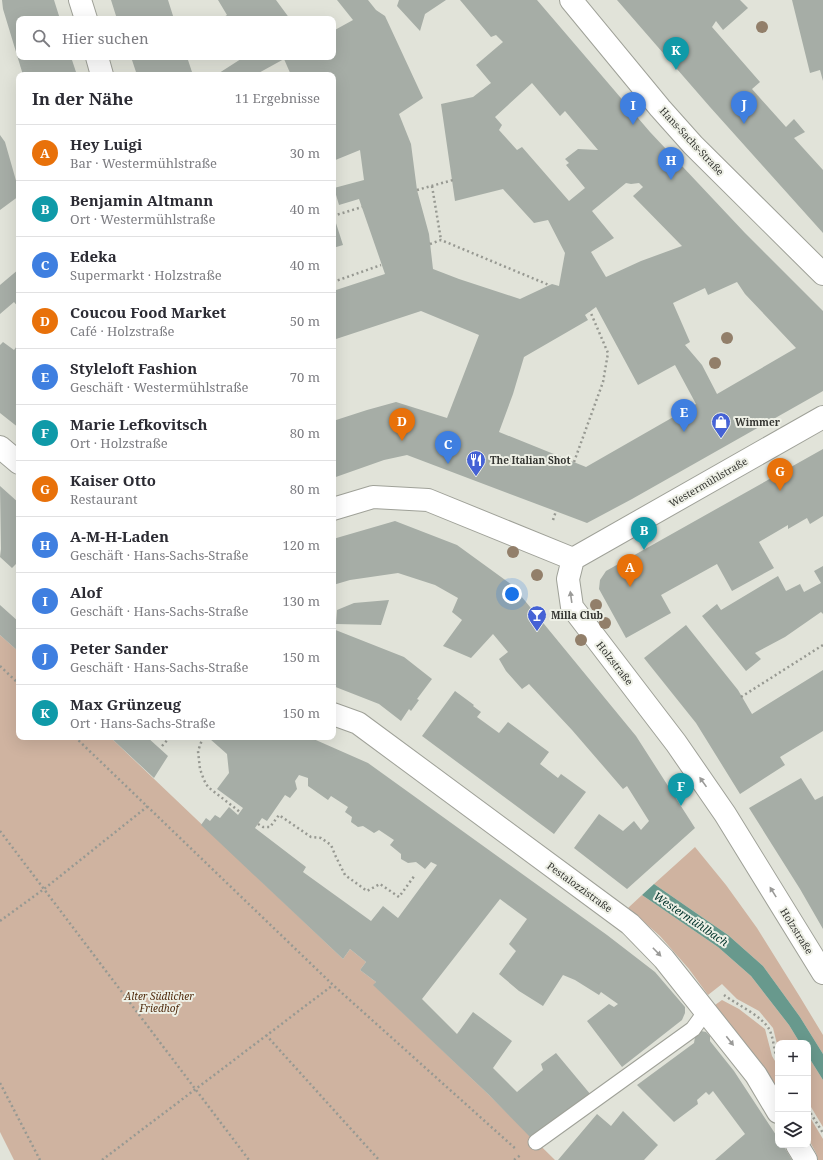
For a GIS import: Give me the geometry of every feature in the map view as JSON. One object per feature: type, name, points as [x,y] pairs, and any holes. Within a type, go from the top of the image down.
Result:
[{"type":"street","points":[[80,0],[85,16]]},
{"type":"street","name":"Hans-Sachs-Straße","points":[[571,0],[660,108],[693,145],[823,274]]},
{"type":"street","points":[[98,60],[101,72]]},
{"type":"street","name":"Westermühlstraße","points":[[573,559],[823,417]]},
{"type":"street","points":[[0,447],[16,460]]},
{"type":"street","points":[[336,508],[373,497],[428,500],[573,559]]},
{"type":"street","name":"Holzstraße","points":[[573,559],[568,579],[572,607],[676,743],[721,808],[823,972]]},
{"type":"street","name":"Pestalozzistraße","points":[[336,715],[358,723],[630,924],[664,959],[706,1010],[756,1075],[775,1107]]},
{"type":"street","points":[[799,1148],[806,1160]]},
{"type":"lane","points":[[536,1142],[693,1029],[706,1010]]},
{"type":"path","points":[[418,190],[453,180]]},
{"type":"path","points":[[432,186],[441,240]]},
{"type":"path","points":[[336,215],[362,207]]},
{"type":"path","points":[[430,244],[441,240],[549,285]]},
{"type":"path","points":[[336,281],[381,265]]},
{"type":"path","points":[[574,462],[603,382],[608,353],[590,312]]},
{"type":"path","points":[[553,520],[556,511]]},
{"type":"path","points":[[741,696],[823,644]]},
{"type":"path","points":[[0,666],[16,681]]},
{"type":"path","points":[[78,740],[333,985],[525,1157]]},
{"type":"path","points":[[162,746],[167,740]]},
{"type":"path","points":[[202,740],[198,750],[200,769],[204,780],[208,787],[240,812]]},
{"type":"path","points":[[0,921],[44,889],[148,806]]},
{"type":"path","points":[[258,824],[263,827],[270,827],[279,816],[311,837],[321,838],[331,845],[345,875],[367,891],[380,884],[398,897],[415,875]]},
{"type":"path","points":[[0,831],[249,1160]]},
{"type":"path","points":[[102,1160],[333,985]]},
{"type":"path","points":[[706,1010],[712,999],[721,992],[754,1014],[768,1028],[775,1052]]},
{"type":"path","points":[[266,1035],[379,1160]]},
{"type":"path","points":[[0,1083],[40,1160]]},
{"type":"path","points":[[810,1112],[823,1133]]},
{"type":"green space","name":"Alter Südlicher Friedhof","points":[[0,635],[16,649],[16,740],[113,740],[343,959],[350,949],[366,962],[360,970],[376,982],[374,985],[555,1160],[14,1160],[0,1132]]},
{"type":"green space","points":[[695,847],[726,885],[757,928],[800,997],[823,1035],[823,1054],[800,1017],[763,966],[728,935],[654,884]]},
{"type":"green space","points":[[642,895],[718,947],[751,976],[789,1025],[798,1040],[776,1040],[773,1028],[759,1011],[737,999],[722,984],[708,995],[689,969],[660,936],[628,908]]},
{"type":"green space","points":[[722,1000],[739,1009],[765,1029],[772,1056],[775,1061],[775,1088],[715,1005]]},
{"type":"green space","points":[[811,1061],[823,1080],[823,1127],[811,1107]]},
{"type":"green space","points":[[811,1119],[823,1139],[823,1160],[818,1160],[811,1144]]},
{"type":"water","name":"Westermühlbach","points":[[654,884],[728,935],[763,966],[800,1017],[823,1054],[823,1080],[811,1061],[811,1040],[798,1040],[789,1025],[751,976],[718,947],[642,895]]},
{"type":"building","points":[[2,0],[54,0],[59,16],[16,16],[16,52],[3,9]]},
{"type":"building","points":[[111,0],[168,0],[173,16],[116,16]]},
{"type":"building","points":[[218,0],[276,0],[288,16],[226,16],[227,15]]},
{"type":"building","points":[[337,0],[368,0],[376,10],[385,16],[423,98],[399,114],[411,144],[417,190],[429,234],[433,269],[520,299],[552,284],[559,286],[565,253],[548,220],[534,223],[503,189],[455,201],[441,104],[473,97],[491,83],[476,65],[503,42],[496,35],[491,37],[460,0],[537,0],[650,132],[745,233],[823,311],[823,391],[587,523],[407,455],[384,460],[336,477],[336,420],[396,402],[447,418],[479,335],[421,311],[336,339],[336,290],[385,274],[359,199],[339,205],[336,195],[336,187],[364,180],[360,150],[336,160],[336,72],[290,72],[284,60],[336,60],[336,29],[353,20]],"holes":[[[532,83],[560,116],[565,111],[598,150],[578,149],[565,159],[569,163],[566,165],[585,188],[569,201],[522,147],[517,150],[499,130],[502,125],[495,117]],[[626,183],[639,183],[643,187],[633,196],[682,246],[641,261],[606,277],[591,252],[614,238],[592,211]],[[737,282],[745,294],[796,348],[717,394],[702,365],[685,345],[690,342],[673,303],[705,288],[708,295]],[[596,307],[638,385],[675,365],[696,404],[586,467],[499,432],[513,394],[524,357],[588,320],[585,315]]]},
{"type":"building","points":[[399,0],[446,0],[425,14],[420,31],[397,6]]},
{"type":"building","points":[[617,0],[740,0],[748,8],[723,30],[716,21],[712,27],[760,82],[752,89],[786,127],[794,119],[805,132],[794,138],[823,170],[823,233],[710,107]]},
{"type":"building","points":[[792,0],[823,0],[823,81],[820,70],[810,73]]},
{"type":"building","points":[[18,60],[72,60],[76,72],[22,72]]},
{"type":"building","points":[[132,60],[188,60],[192,72],[136,72]]},
{"type":"building","points":[[239,60],[282,60],[260,72],[221,72]]},
{"type":"building","points":[[0,135],[5,142],[16,180],[16,198],[0,210]]},
{"type":"building","points":[[336,223],[343,245],[336,247]]},
{"type":"building","points":[[16,272],[16,304],[14,302],[0,314],[0,285]]},
{"type":"building","points":[[3,342],[14,350],[16,347],[16,426],[0,413],[0,345]]},
{"type":"building","points":[[823,449],[823,516],[810,524],[807,518],[788,529],[788,525],[759,542],[774,568],[732,591],[717,564],[661,595],[671,613],[626,638],[599,589],[600,580],[606,571]]},
{"type":"building","points":[[0,486],[16,500],[16,564],[12,568],[0,557]]},
{"type":"building","points":[[395,521],[457,545],[512,585],[636,736],[695,828],[627,889],[574,848],[599,814],[623,831],[634,821],[641,830],[649,821],[627,786],[623,789],[572,730],[529,684],[522,689],[506,671],[499,659],[508,652],[493,634],[471,658],[443,646],[462,620],[452,612],[458,598],[435,585],[398,573],[350,580],[336,584],[336,538]]},
{"type":"building","points":[[823,566],[823,614],[821,612],[785,637],[755,653],[761,659],[746,671],[702,616],[717,604],[721,610],[778,576],[786,591],[800,584],[804,592],[821,583],[814,571]]},
{"type":"building","points":[[389,600],[381,625],[336,624],[337,610],[354,603]]},
{"type":"building","points":[[0,605],[16,619],[16,649],[0,635]]},
{"type":"building","points":[[686,625],[738,690],[752,714],[823,670],[823,731],[780,757],[785,765],[740,794],[696,723],[644,658]]},
{"type":"building","points":[[336,630],[404,657],[432,679],[417,699],[419,700],[411,711],[409,709],[401,721],[379,704],[336,687]]},
{"type":"building","points":[[455,691],[481,712],[477,717],[499,733],[508,722],[549,752],[540,764],[558,778],[561,774],[586,792],[554,834],[422,736]]},
{"type":"building","points":[[113,740],[150,740],[168,756],[154,778]]},
{"type":"building","points":[[211,740],[316,740],[368,763],[607,935],[655,972],[685,1007],[685,1013],[682,1020],[622,1067],[587,1021],[609,1004],[614,1007],[618,1004],[601,992],[599,995],[575,980],[563,975],[543,1006],[519,991],[499,974],[516,951],[509,944],[527,919],[500,899],[422,999],[457,1034],[473,1012],[512,1041],[493,1068],[517,1092],[543,1070],[541,1064],[556,1053],[591,1095],[532,1139],[489,1095],[373,985],[376,982],[360,970],[366,962],[350,949],[343,959],[201,825],[206,818],[210,821],[215,815],[220,818],[229,807],[238,815],[243,808],[217,789],[229,773],[227,754]],"holes":[[[299,775],[308,778],[308,786],[328,800],[331,796],[348,807],[345,812],[352,817],[351,822],[358,827],[363,826],[374,833],[379,830],[394,840],[390,845],[401,854],[401,859],[408,863],[416,862],[425,869],[431,862],[437,865],[398,918],[383,906],[371,921],[303,872],[306,867],[255,828],[262,818],[267,821],[285,795],[290,798],[297,789],[295,781]]]},
{"type":"building","points":[[801,778],[815,800],[823,796],[823,929],[800,889],[749,808]]},
{"type":"building","points":[[701,1031],[706,1032],[710,1036],[710,1041],[734,1071],[775,1133],[775,1148],[785,1148],[792,1160],[715,1160],[745,1134],[713,1091],[709,1095],[706,1092],[697,1100],[698,1104],[674,1122],[637,1085],[694,1043],[695,1037]]},
{"type":"building","points":[[623,1111],[658,1145],[644,1160],[558,1160],[597,1114],[611,1126]]},
{"type":"place","name":"Max Grünzeug","points":[[676,70]]},
{"type":"place","name":"Peter Sander","points":[[744,124]]},
{"type":"place","name":"Alof","points":[[633,125]]},
{"type":"place","name":"A-M-H-Laden","points":[[671,180]]},
{"type":"place","name":"Styleloft Fashion","points":[[684,432]]},
{"type":"place","name":"Wimmer","points":[[721,439]]},
{"type":"place","name":"Coucou Food Market","points":[[402,441]]},
{"type":"place","name":"Edeka","points":[[448,464]]},
{"type":"place","name":"The Italian Shot","points":[[476,477]]},
{"type":"place","name":"Kaiser Otto","points":[[780,491]]},
{"type":"place","name":"Benjamin Altmann","points":[[644,550]]},
{"type":"place","name":"Hey Luigi","points":[[630,587]]},
{"type":"place","name":"Milla Club","points":[[537,632]]},
{"type":"place","name":"Marie Lefkovitsch","points":[[681,806]]}]
